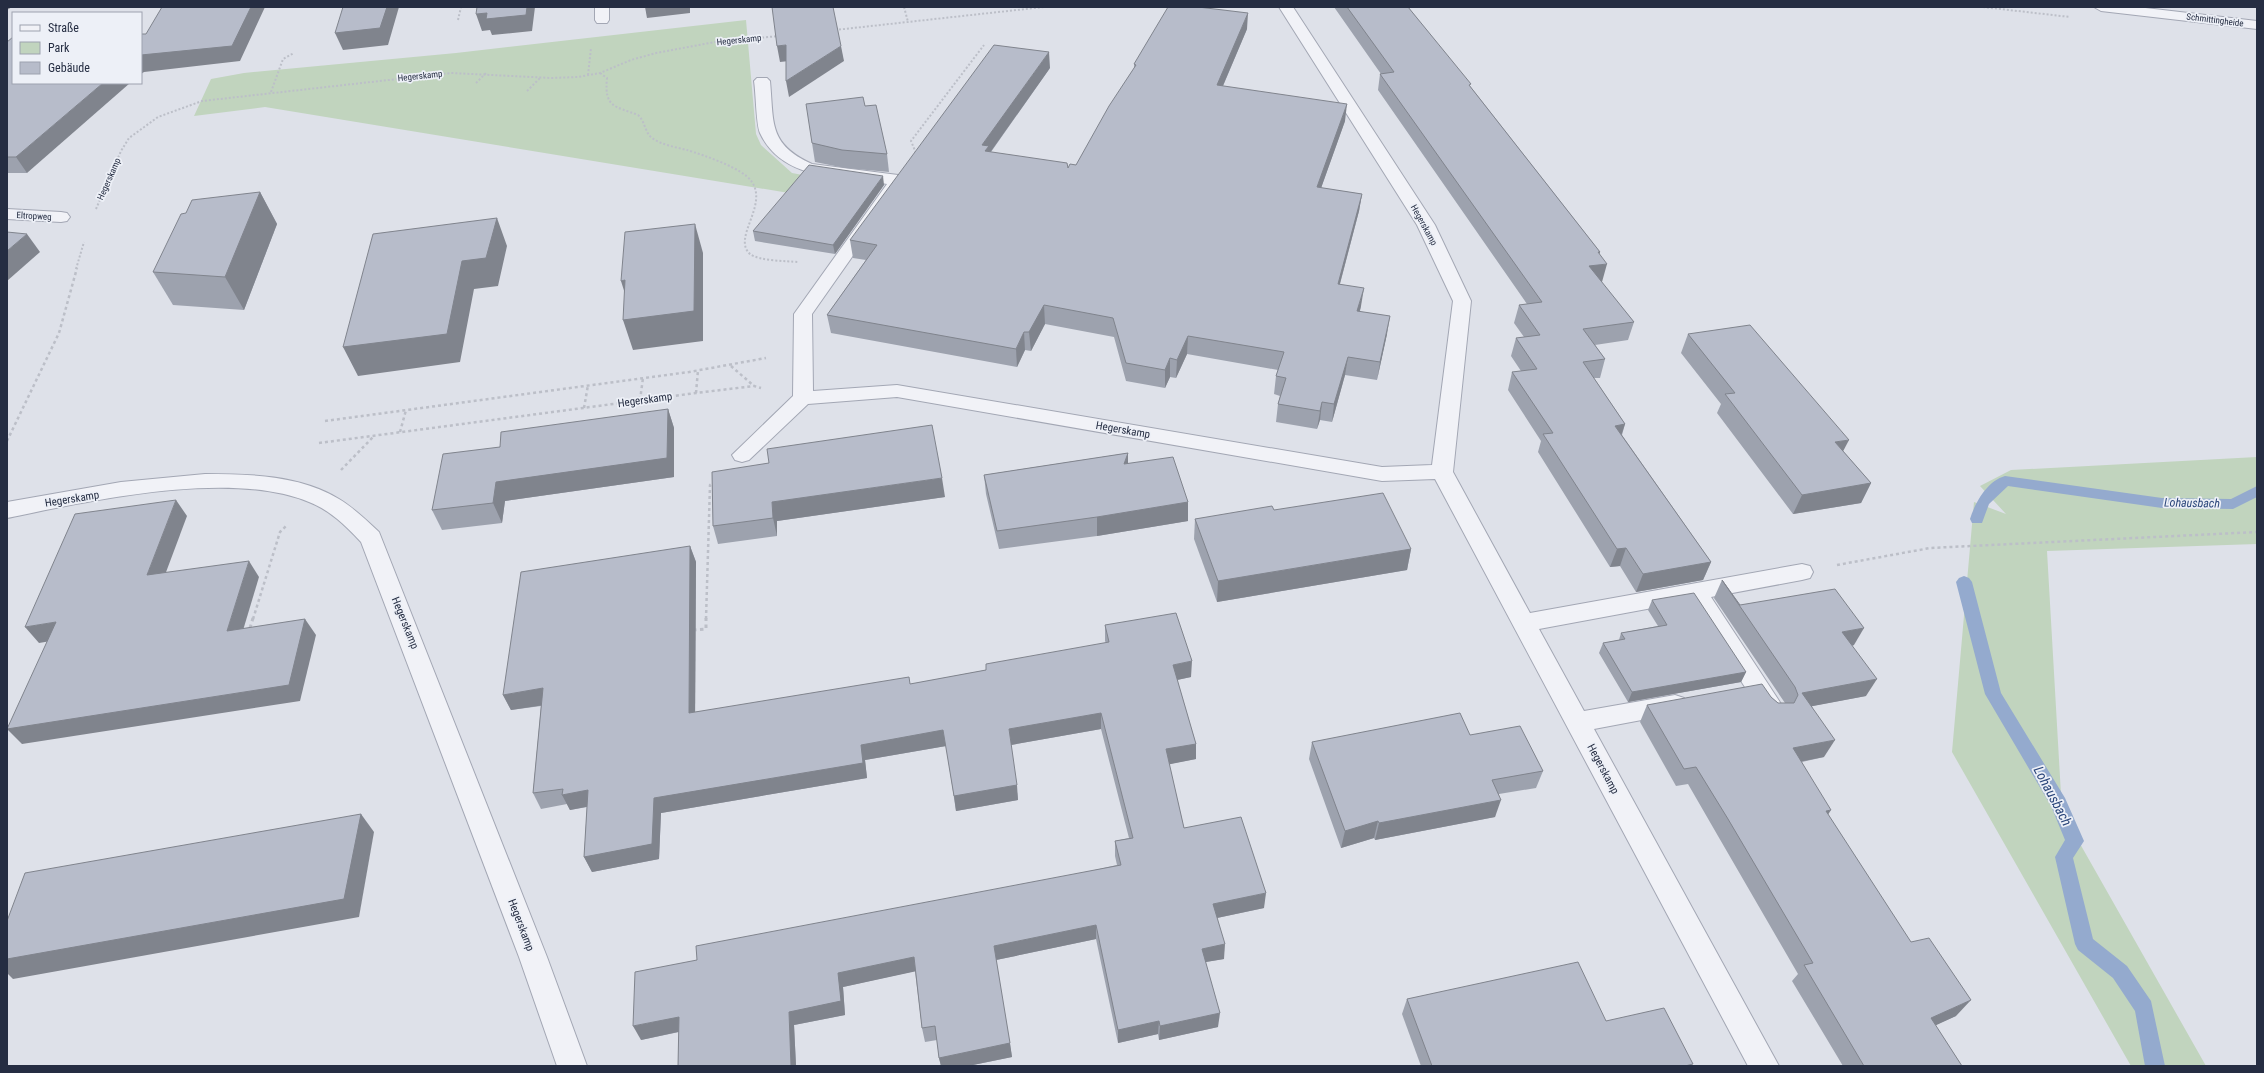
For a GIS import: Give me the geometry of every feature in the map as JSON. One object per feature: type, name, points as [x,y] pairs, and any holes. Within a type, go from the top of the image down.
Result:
[{"type":"street","name":"Hegerskamp","points":[[1286,7],[1426,225],[1462,301],[1442,472],[1764,1066]]},
{"type":"street","name":"Schmittingheide","points":[[2101,7],[2257,25]]},
{"type":"street","points":[[762,81],[767,132],[779,149],[793,161],[808,168],[898,180]]},
{"type":"street","points":[[742,455],[803,398],[803,314],[916,154]]},
{"type":"street","name":"Eltropweg","points":[[7,214],[61,217]]},
{"type":"street","name":"Hegerskamp","points":[[803,398],[897,391],[1382,474],[1442,472]]},
{"type":"street","name":"Hegerskamp","points":[[7,510],[156,485],[231,480],[283,486],[316,496],[343,511],[370,538],[533,957],[572,1066]]},
{"type":"street","points":[[1523,623],[1802,572]]},
{"type":"street","points":[[1696,592],[1775,712]]},
{"type":"street","points":[[1578,722],[1695,702]]},
{"type":"path","points":[[458,20],[461,7]]},
{"type":"path","points":[[904,7],[908,22]]},
{"type":"path","points":[[831,30],[1044,7]]},
{"type":"path","name":"Hegerskamp","points":[[94,212],[121,151],[129,138],[143,127],[178,108],[202,101],[271,92],[450,73],[578,77],[600,73],[631,60],[656,53],[715,42],[785,35]]},
{"type":"path","points":[[916,154],[911,141],[984,45]]},
{"type":"path","points":[[271,92],[283,59],[294,53]]},
{"type":"path","points":[[476,83],[486,73]]},
{"type":"path","points":[[600,73],[607,78],[605,95],[608,102],[614,107],[637,114],[643,120],[650,137],[661,143],[699,154],[753,180],[757,188],[757,205],[744,241],[744,248],[750,254],[836,268]]},
{"type":"path","points":[[527,91],[541,77]]},
{"type":"path","points":[[7,441],[59,333],[85,238]]},
{"type":"path","points":[[326,421],[731,365],[754,386]]},
{"type":"path","points":[[696,393],[698,370]]},
{"type":"path","points":[[640,400],[643,378]]},
{"type":"path","points":[[584,408],[588,385]]},
{"type":"path","name":"Hegerskamp","points":[[319,443],[754,386],[803,398]]},
{"type":"path","points":[[400,432],[406,410]]},
{"type":"path","points":[[250,628],[280,532],[374,436]]},
{"type":"path","points":[[692,625],[693,631],[706,629],[710,485],[742,455]]},
{"type":"path","points":[[1802,572],[1930,548],[2257,532]]},
{"type":"green space","points":[[746,20],[756,134],[761,145],[792,173],[808,176],[795,194],[265,107],[194,116],[211,79],[244,73],[456,53]]},
{"type":"green space","points":[[2257,457],[2257,544],[2047,551],[2062,812],[2206,1066],[2131,1066],[1952,752],[1974,502],[2006,514],[1980,486],[2011,470]]},
{"type":"building","points":[[162,7],[251,7],[232,46],[142,55],[142,34],[146,34]]},
{"type":"building","points":[[343,7],[387,7],[380,28],[335,33]]},
{"type":"building","points":[[477,7],[527,7],[526,15],[486,19],[487,13],[476,14]]},
{"type":"building","points":[[772,7],[833,7],[841,46],[786,81],[786,45],[777,46]]},
{"type":"building","points":[[1168,7],[1198,7],[1248,13],[1217,85],[1347,104],[1317,187],[1362,194],[1338,284],[1364,288],[1357,311],[1390,316],[1380,362],[1348,357],[1334,404],[1322,402],[1320,411],[1278,404],[1286,378],[1276,376],[1284,352],[1188,336],[1177,360],[1170,358],[1165,370],[1126,363],[1113,318],[1044,305],[1029,332],[1024,332],[1016,349],[827,315],[877,245],[850,240],[994,45],[1049,52],[982,145],[989,146],[985,151],[1067,163],[1068,168],[1070,164],[1076,165],[1109,106],[1136,65],[1134,64]]},
{"type":"building","points":[[1347,7],[1408,7],[1471,84],[1469,85],[1600,252],[1598,252],[1607,264],[1589,266],[1634,322],[1583,329],[1605,359],[1583,362],[1625,424],[1615,426],[1711,562],[1643,574],[1626,548],[1617,549],[1543,434],[1553,433],[1512,372],[1537,369],[1516,338],[1540,335],[1519,305],[1542,302],[1380,74],[1394,72]]},
{"type":"building","points":[[12,38],[12,84],[102,84],[16,157],[7,157],[7,42]]},
{"type":"building","points":[[863,97],[865,106],[876,105],[887,154],[842,150],[812,143],[806,104]]},
{"type":"building","points":[[809,165],[883,176],[833,245],[753,231]]},
{"type":"building","points":[[260,192],[225,277],[153,272],[181,214],[186,213],[192,200]]},
{"type":"building","points":[[497,218],[486,258],[462,261],[447,334],[343,347],[373,234]]},
{"type":"building","points":[[695,224],[694,311],[623,320],[625,280],[621,281],[625,232]]},
{"type":"building","points":[[7,232],[27,234],[7,251]]},
{"type":"building","points":[[1750,325],[1849,440],[1835,442],[1871,483],[1802,495],[1725,394],[1735,393],[1688,334]]},
{"type":"building","points":[[668,409],[667,458],[496,482],[493,503],[432,510],[443,454],[500,447],[501,432]]},
{"type":"building","points":[[932,425],[942,478],[772,502],[773,518],[713,526],[712,472],[769,463],[767,449]]},
{"type":"building","points":[[1128,453],[1124,464],[1173,457],[1188,502],[997,531],[984,475]]},
{"type":"building","points":[[1383,493],[1411,549],[1218,581],[1195,519],[1272,506],[1274,510]]},
{"type":"building","points":[[176,500],[147,575],[249,561],[227,631],[305,619],[289,685],[7,729],[56,622],[25,627],[75,514]]},
{"type":"building","points":[[690,546],[689,713],[909,677],[910,684],[986,670],[986,664],[1109,642],[1105,625],[1176,613],[1192,661],[1173,665],[1196,744],[1166,749],[1184,828],[1241,817],[1266,893],[1213,904],[1225,944],[1202,949],[1220,1013],[1160,1026],[1159,1021],[1118,1030],[1096,925],[994,946],[1010,1043],[939,1058],[935,1026],[922,1028],[914,957],[838,973],[841,1001],[789,1012],[791,1066],[678,1066],[679,1017],[633,1026],[635,972],[697,960],[696,946],[1121,865],[1115,841],[1133,838],[1101,713],[1009,729],[1017,785],[954,796],[943,730],[861,745],[863,763],[654,798],[652,844],[584,857],[588,790],[562,795],[563,789],[533,793],[543,688],[503,695],[521,572]]},
{"type":"building","points":[[1722,580],[1740,605],[1835,589],[1864,628],[1842,632],[1877,679],[1802,693],[1835,740],[1793,748],[1831,810],[1826,811],[1911,942],[1929,938],[1971,1000],[1931,1018],[1962,1066],[1864,1066],[1804,965],[1813,963],[1728,819],[1696,767],[1684,769],[1647,705],[1762,684],[1771,697],[1778,703],[1794,703],[1798,695],[1795,687]]},
{"type":"building","points":[[1694,593],[1746,672],[1632,692],[1603,643],[1625,639],[1621,633],[1667,625],[1652,600]]},
{"type":"building","points":[[1460,713],[1470,735],[1520,726],[1543,771],[1492,780],[1501,800],[1379,823],[1378,821],[1345,831],[1312,742]]},
{"type":"building","points":[[361,814],[344,899],[7,959],[7,921],[25,873]]},
{"type":"building","points":[[1578,962],[1606,1021],[1664,1008],[1693,1064],[1685,1066],[1432,1066],[1407,999]]},
{"type":"waterway","name":"Lohausbach","points":[[1977,519],[1983,502],[2005,481],[2162,503],[2233,504],[2257,491]]},
{"type":"waterway","name":"Lohausbach","points":[[1964,582],[1993,694],[2059,803],[2075,841],[2064,857],[2085,944],[2120,972],[2144,1008],[2155,1066]]}]
